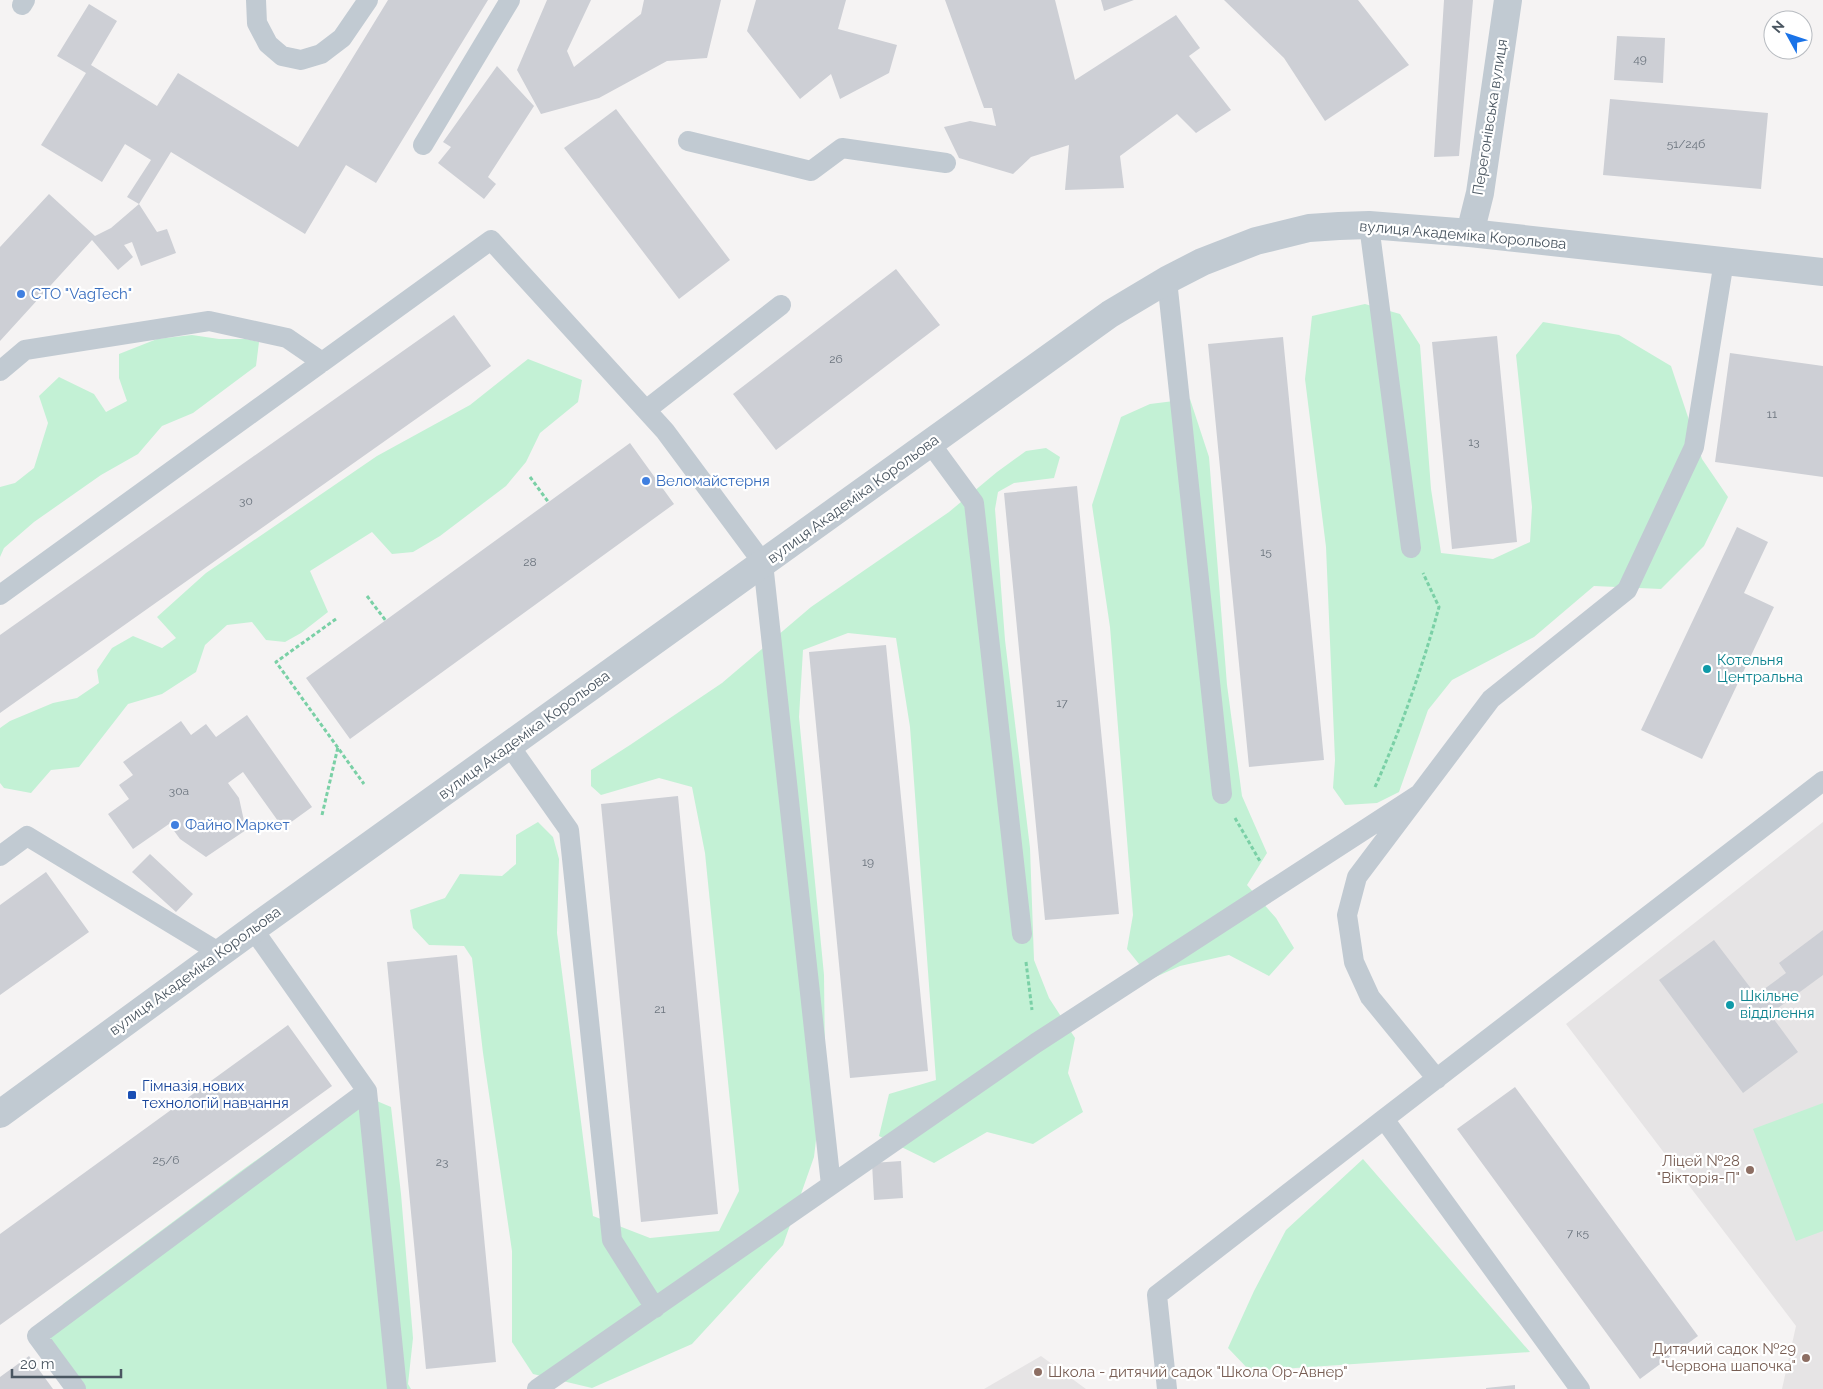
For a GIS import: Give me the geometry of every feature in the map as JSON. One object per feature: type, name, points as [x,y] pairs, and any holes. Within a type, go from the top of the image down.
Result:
[{"type":"street","name":"Перегонівська вулиця","points":[[1470,233],[1480,193],[1508,0]]},
{"type":"street","name":"вулиця Академіка Корольова","points":[[0,1114],[220,952],[1110,314],[1167,280],[1202,262],[1256,241],[1309,228],[1369,225],[1470,233],[1823,272]]},
{"type":"lane","points":[[256,0],[257,23],[268,44],[282,56],[301,60],[321,54],[342,38],[368,0]]},
{"type":"lane","points":[[423,145],[510,0]]},
{"type":"lane","points":[[688,140],[811,171],[842,148],[946,163]]},
{"type":"lane","points":[[1369,225],[1411,548]]},
{"type":"lane","points":[[0,595],[491,240],[665,431],[763,563],[831,1185]]},
{"type":"lane","points":[[1437,1079],[1370,997],[1354,962],[1347,916],[1357,877],[1491,699],[1627,590],[1694,448],[1724,261]]},
{"type":"lane","points":[[1167,280],[1222,794]]},
{"type":"lane","points":[[646,410],[781,304]]},
{"type":"lane","points":[[0,371],[25,350],[209,321],[287,338],[322,362]]},
{"type":"lane","points":[[930,443],[974,503],[1022,934]]},
{"type":"lane","points":[[509,746],[569,830],[612,1240],[655,1308]]},
{"type":"lane","points":[[1166,1389],[1157,1295],[1823,781]]},
{"type":"lane","points":[[537,1389],[1036,1043],[1418,795]]},
{"type":"lane","points":[[0,856],[27,836],[220,952]]},
{"type":"lane","points":[[253,929],[367,1091],[397,1389]]},
{"type":"lane","points":[[76,1389],[38,1336],[367,1091]]},
{"type":"lane","points":[[1384,1119],[1577,1387]]},
{"type":"path","points":[[530,477],[549,502]]},
{"type":"path","points":[[1352,838],[1390,753],[1424,662],[1439,607],[1411,548]]},
{"type":"path","points":[[367,596],[386,621]]},
{"type":"path","points":[[336,619],[276,662],[364,784]]},
{"type":"path","points":[[322,815],[338,747]]},
{"type":"path","points":[[1222,794],[1275,888]]},
{"type":"path","points":[[1022,934],[1036,1043]]},
{"type":"shaded area","name":"Ліцей №28 \"Вікторія-П\"","points":[[1823,822],[1823,1389],[1782,1389],[1796,1326],[1566,1024]]},
{"type":"shaded area","name":"Школа - дитячий садок \"Школа Ор-Авнер\"","points":[[1041,1356],[1086,1389],[984,1389]]},
{"type":"green space","points":[[1365,304],[1400,314],[1420,345],[1431,489],[1441,553],[1493,559],[1530,542],[1532,507],[1516,355],[1543,322],[1619,335],[1671,366],[1702,459],[1728,497],[1704,546],[1661,589],[1594,586],[1534,637],[1452,680],[1428,710],[1399,792],[1377,803],[1345,805],[1333,788],[1335,760],[1326,547],[1305,379],[1312,316]]},
{"type":"green space","points":[[192,335],[219,339],[246,339],[259,342],[256,366],[193,413],[162,426],[138,454],[101,475],[34,522],[4,548],[0,557],[0,487],[15,483],[34,468],[48,423],[39,396],[59,377],[94,394],[106,412],[127,401],[119,378],[119,354],[157,339]]},
{"type":"green space","points":[[528,359],[582,380],[578,402],[540,433],[526,462],[506,486],[440,536],[413,552],[392,554],[372,532],[310,571],[328,612],[301,633],[285,642],[266,640],[252,622],[227,625],[205,645],[196,672],[162,694],[128,704],[79,767],[51,770],[31,793],[4,788],[0,783],[0,728],[10,721],[53,703],[77,698],[99,683],[97,670],[112,648],[133,636],[162,648],[176,638],[157,617],[206,573],[377,456],[470,405]]},
{"type":"green space","points":[[1190,399],[1209,457],[1227,685],[1242,796],[1267,853],[1247,885],[1276,918],[1294,948],[1269,976],[1229,955],[1180,966],[1151,979],[1127,949],[1133,915],[1110,627],[1092,505],[1121,417],[1150,404]]},
{"type":"green space","points":[[1046,448],[1060,457],[1054,478],[1014,483],[998,492],[995,509],[1005,640],[1030,848],[1034,960],[1049,998],[1075,1038],[1068,1073],[1083,1112],[1033,1144],[987,1132],[934,1163],[879,1136],[889,1094],[936,1080],[910,727],[896,638],[848,633],[803,650],[799,717],[824,975],[825,1063],[814,1157],[783,1245],[692,1344],[592,1388],[533,1374],[512,1342],[512,1251],[483,1053],[472,958],[464,946],[429,945],[413,928],[410,910],[445,898],[460,874],[502,876],[516,864],[516,835],[538,822],[553,837],[559,859],[557,933],[593,1216],[650,1238],[719,1231],[739,1191],[705,853],[692,787],[659,778],[601,795],[591,786],[591,770],[722,683],[811,607],[949,512],[997,472],[1026,451]]},
{"type":"green space","points":[[353,1091],[391,1107],[401,1194],[413,1338],[408,1384],[411,1389],[66,1389],[49,1342],[63,1304],[241,1171]]},
{"type":"green space","points":[[1823,1103],[1823,1231],[1796,1241],[1753,1129]]},
{"type":"green space","points":[[1363,1159],[1530,1352],[1250,1371],[1228,1348],[1254,1291],[1286,1230]]},
{"type":"building","points":[[388,0],[488,0],[376,183],[346,165],[305,234],[171,152],[139,204],[127,197],[151,160],[125,144],[102,182],[41,145],[86,73],[57,56],[89,4],[117,21],[91,65],[157,106],[178,73],[298,147]]},
{"type":"building","points":[[547,0],[591,0],[567,51],[574,67],[641,14],[644,0],[721,0],[707,58],[667,61],[599,98],[541,114],[517,70]]},
{"type":"building","points":[[756,0],[846,0],[838,29],[897,45],[889,73],[840,99],[831,74],[800,99],[747,31]]},
{"type":"building","points":[[945,0],[1055,0],[1075,80],[1176,15],[1200,48],[1189,56],[1231,110],[1196,133],[1177,114],[1120,156],[1124,188],[1065,190],[1069,145],[1031,157],[1013,174],[959,158],[944,127],[970,121],[996,126],[992,108],[984,108]]},
{"type":"building","points":[[1101,0],[1134,0],[1104,11]]},
{"type":"building","points":[[1224,0],[1358,0],[1409,65],[1325,121],[1284,58]]},
{"type":"building","points":[[1444,0],[1473,0],[1459,156],[1434,157]]},
{"type":"building","points":[[1617,36],[1665,38],[1663,83],[1614,80]]},
{"type":"building","points":[[497,66],[534,106],[488,177],[496,184],[484,199],[438,163],[451,147],[443,142]]},
{"type":"building","points":[[1610,99],[1768,113],[1761,189],[1603,175]]},
{"type":"building","points":[[616,109],[730,260],[679,299],[564,148]]},
{"type":"building","name":"СТО \"VagTech\"","points":[[49,194],[95,236],[111,228],[139,204],[157,232],[167,229],[176,253],[141,266],[132,242],[124,245],[133,257],[118,270],[92,240],[0,341],[0,247]]},
{"type":"building","points":[[896,269],[940,325],[776,450],[733,394]]},
{"type":"building","points":[[454,315],[491,366],[0,713],[0,635]]},
{"type":"building","points":[[1497,336],[1517,542],[1452,549],[1432,342]]},
{"type":"building","points":[[1283,337],[1324,760],[1249,767],[1208,344]]},
{"type":"building","points":[[1730,353],[1823,366],[1823,477],[1715,462]]},
{"type":"building","points":[[630,443],[674,504],[350,739],[306,678]]},
{"type":"building","points":[[1077,486],[1119,914],[1045,920],[1004,493]]},
{"type":"building","name":"Котельня Центральна","points":[[1737,527],[1768,542],[1744,593],[1774,607],[1702,759],[1641,730]]},
{"type":"building","points":[[886,645],[928,1071],[850,1078],[809,652]]},
{"type":"building","points":[[247,715],[312,807],[283,828],[243,772],[228,783],[239,798],[246,830],[206,857],[180,839],[169,824],[133,849],[108,814],[129,799],[119,785],[133,775],[123,762],[181,721],[191,735],[206,724],[216,737]]},
{"type":"building","points":[[678,796],[718,1214],[641,1222],[601,804]]},
{"type":"building","points":[[150,854],[193,894],[176,912],[132,872]]},
{"type":"building","points":[[46,872],[89,932],[0,995],[0,905]]},
{"type":"building","name":"Шкільне відділення","points":[[1823,930],[1823,975],[1770,1014],[1798,1052],[1743,1093],[1659,980],[1714,940],[1756,995],[1786,973],[1779,963]]},
{"type":"building","points":[[457,955],[496,1362],[426,1369],[387,962]]},
{"type":"building","points":[[288,1025],[332,1086],[0,1325],[0,1234]]},
{"type":"building","points":[[1515,1087],[1698,1336],[1640,1379],[1457,1129]]},
{"type":"building","points":[[901,1161],[903,1198],[874,1200],[872,1163]]},
{"type":"building","points":[[29,1356],[53,1389],[0,1389],[0,1377]]},
{"type":"building","points":[[1515,1385],[1515,1389],[1486,1389],[1486,1388]]},
{"type":"place","name":"СТО \"VagTech\"","points":[[21,294]]},
{"type":"place","name":"Веломайстерня","points":[[646,481]]},
{"type":"place","name":"Котельня Центральна","points":[[1707,669]]},
{"type":"place","name":"Файно Маркет","points":[[175,825]]},
{"type":"place","name":"Шкільне відділення","points":[[1730,1005]]},
{"type":"place","name":"Гімназія нових технологій навчання","points":[[132,1095]]},
{"type":"place","name":"Ліцей №28 \"Вікторія-П\"","points":[[1750,1170]]},
{"type":"place","name":"Дитячий садок №29 \"Червона шапочка\"","points":[[1806,1358]]},
{"type":"place","name":"Школа - дитячий садок \"Школа Ор-Авнер\"","points":[[1038,1372]]}]
